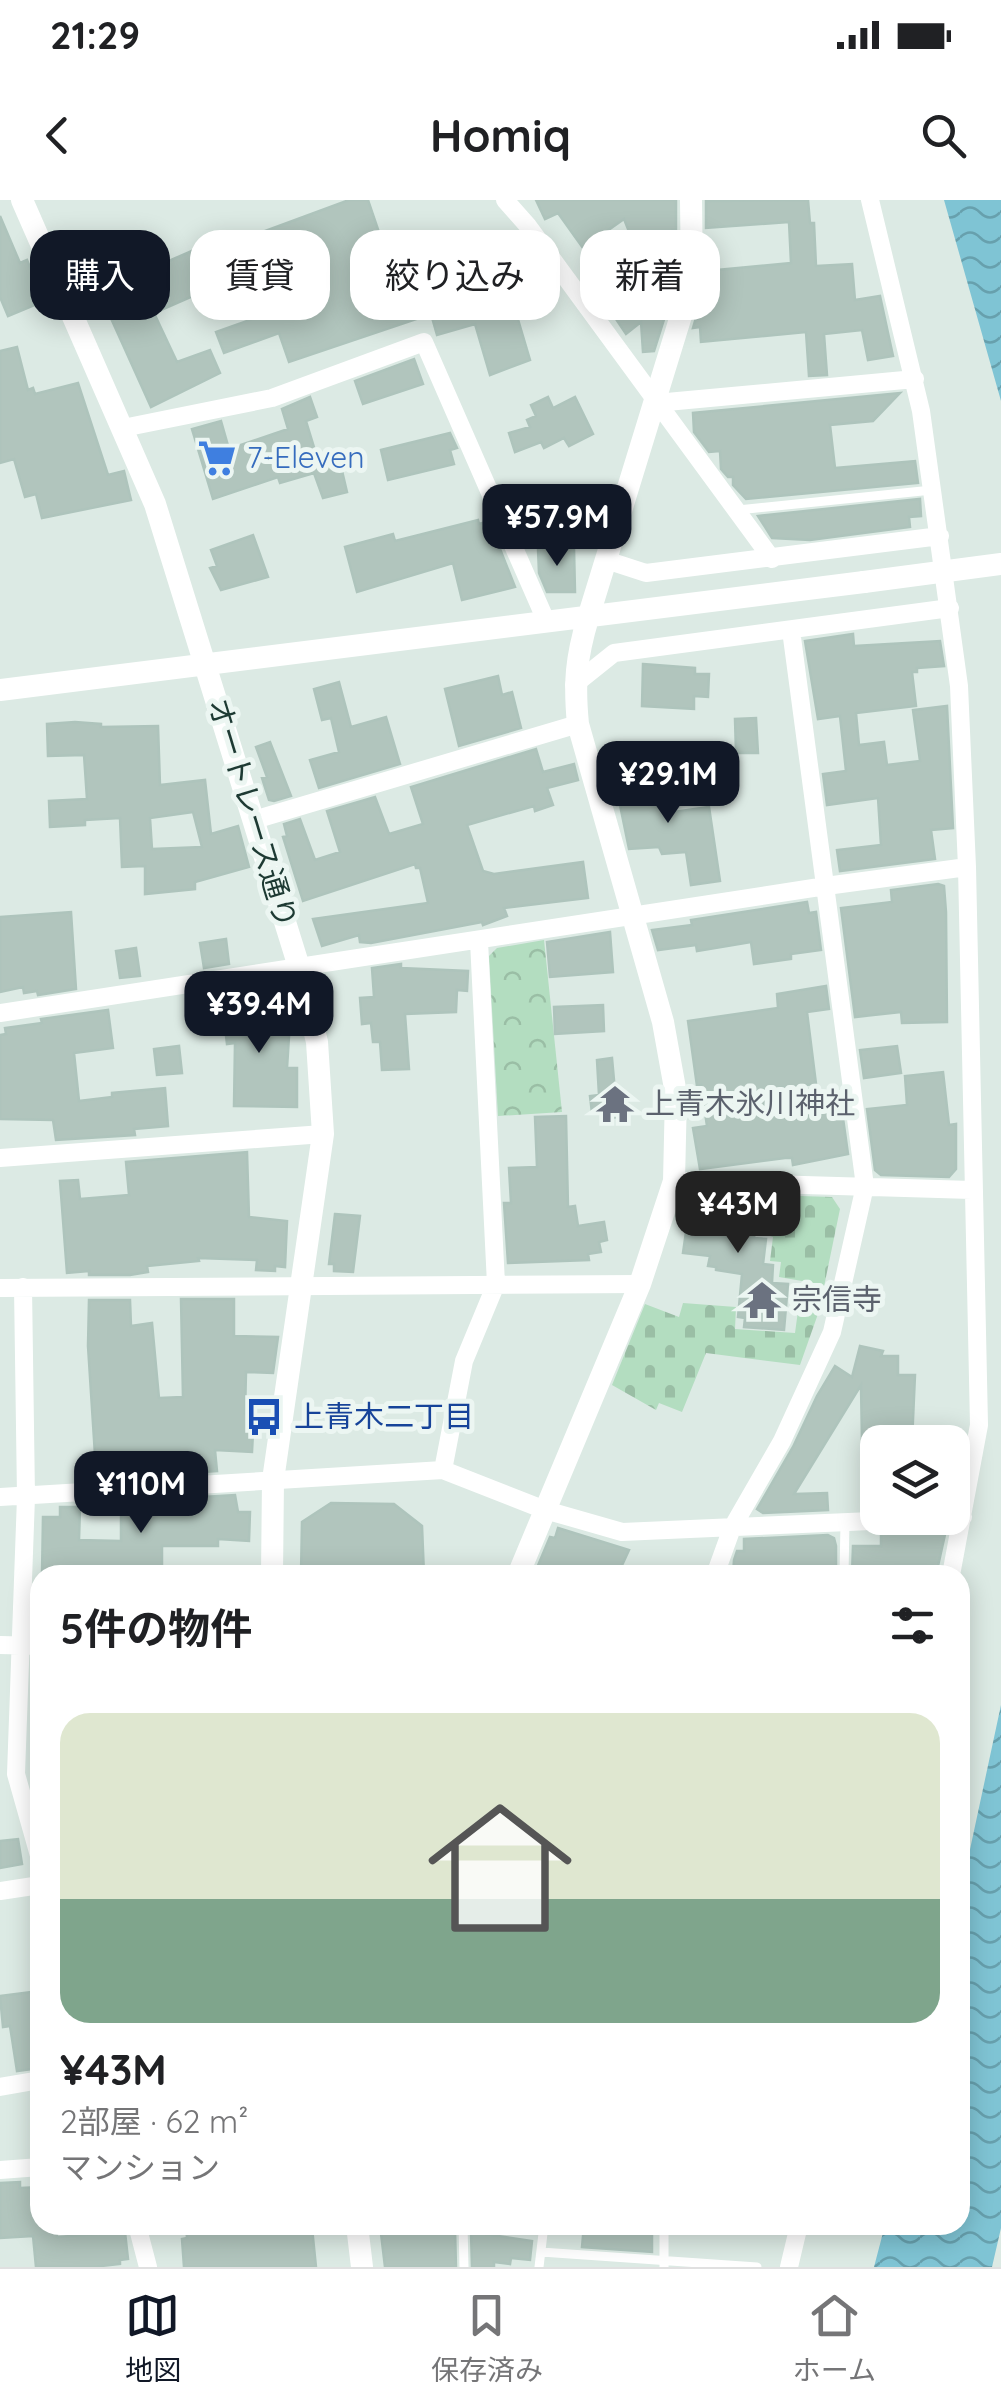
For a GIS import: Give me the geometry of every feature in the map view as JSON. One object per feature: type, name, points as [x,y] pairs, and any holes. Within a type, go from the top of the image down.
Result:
[{"type":"street","name":"オートレース通り","points":[[22,200],[155,504],[299,967],[317,1042],[324,1134],[273,1480],[272,1565]]},
{"type":"street","points":[[505,200],[772,559]]},
{"type":"street","points":[[522,1565],[640,1284],[674,1181],[676,1094],[662,1022],[578,724],[574,685],[576,660],[588,618],[692,280],[691,200]]},
{"type":"street","points":[[870,200],[914,379],[940,536],[958,686],[968,868],[979,1425],[970,1474]]},
{"type":"street","points":[[123,428],[272,398],[424,342],[547,623]]},
{"type":"street","points":[[656,402],[914,379]]},
{"type":"street","points":[[606,560],[646,572],[940,536]]},
{"type":"street","points":[[0,690],[1001,564]]},
{"type":"street","points":[[574,685],[614,653],[950,608]]},
{"type":"street","points":[[719,1565],[732,1528],[782,1441],[832,1332],[865,1186],[791,630]]},
{"type":"street","points":[[254,820],[578,724]]},
{"type":"street","points":[[0,1013],[826,886],[968,868]]},
{"type":"street","points":[[442,1470],[464,1361],[496,1284],[479,941]]},
{"type":"street","points":[[0,1158],[324,1134]]},
{"type":"street","points":[[674,1181],[972,1190]]},
{"type":"street","points":[[0,1288],[640,1284]]},
{"type":"street","points":[[23,1288],[30,1616]]},
{"type":"street","points":[[0,1497],[442,1470],[546,1510],[622,1532],[860,1521]]},
{"type":"street","points":[[953,1565],[959,1535]]},
{"type":"street","points":[[0,1646],[30,1646]]},
{"type":"street","points":[[30,1655],[16,1774],[30,1824]]},
{"type":"street","points":[[0,1891],[30,1886]]},
{"type":"street","points":[[0,2087],[30,2082]]},
{"type":"street","points":[[0,2170],[30,2168]]},
{"type":"street","points":[[140,2235],[148,2267]]},
{"type":"street","points":[[357,2235],[362,2267]]},
{"type":"street","points":[[789,2267],[797,2235]]},
{"type":"lane","points":[[736,510],[933,490]]},
{"type":"lane","points":[[844,1565],[846,1522]]},
{"type":"lane","points":[[463,2235],[464,2267]]},
{"type":"lane","points":[[539,2267],[543,2235]]},
{"type":"lane","points":[[664,2235],[664,2264]]},
{"type":"lane","points":[[541,2252],[664,2264],[757,2267]]},
{"type":"green space","points":[[544,940],[562,1112],[498,1116],[489,956],[497,948]]},
{"type":"green space","points":[[769,1195],[832,1197],[840,1209],[819,1311],[800,1365],[706,1353],[682,1412],[659,1403],[656,1410],[612,1385],[645,1304],[679,1317],[683,1303],[736,1307],[735,1329],[795,1333],[802,1281],[779,1277],[781,1262],[770,1261],[773,1237],[767,1235]]},
{"type":"water","points":[[944,200],[1001,200],[1001,401]]},
{"type":"water","points":[[1001,1705],[1001,2228],[992,2267],[874,2267],[882,2235],[970,2235],[970,1849]]},
{"type":"building","points":[[349,200],[368,200],[378,230],[350,230],[350,320],[413,320],[289,362],[279,333],[224,353],[216,332],[250,320],[330,320],[330,230],[268,230]]},
{"type":"building","points":[[536,200],[676,200],[676,230],[628,230],[624,219],[608,230],[580,230],[580,244],[558,213],[545,219]]},
{"type":"building","points":[[808,200],[810,223],[814,223],[816,266],[852,264],[855,300],[880,296],[893,356],[868,360],[862,330],[824,334],[827,375],[809,376],[806,332],[701,342],[700,327],[693,328],[695,320],[720,320],[720,270],[791,263],[789,222],[706,228],[706,201]]},
{"type":"building","points":[[0,216],[20,263],[27,260],[30,267],[30,307],[8,316],[0,297]]},
{"type":"building","points":[[190,252],[190,297],[170,306],[170,260]]},
{"type":"building","points":[[112,320],[157,320],[177,362],[210,350],[220,373],[151,407]]},
{"type":"building","points":[[433,320],[518,320],[530,360],[490,375],[475,324],[437,335]]},
{"type":"building","points":[[617,320],[664,320],[654,351],[643,352],[641,322],[626,334]]},
{"type":"building","points":[[17,347],[28,390],[33,388],[35,394],[78,383],[108,475],[124,471],[131,500],[42,518],[36,494],[25,497],[14,459],[0,463],[0,351]]},
{"type":"building","points":[[414,359],[423,384],[363,404],[355,381]]},
{"type":"building","points":[[900,393],[873,421],[830,425],[835,468],[915,461],[918,483],[746,499],[733,485],[733,477],[721,469],[720,451],[709,452],[694,432],[693,413]]},
{"type":"building","points":[[310,397],[317,417],[306,421],[317,457],[339,458],[347,492],[323,498],[314,473],[280,483],[278,477],[213,499],[192,429],[221,421],[229,449],[288,429],[282,409]]},
{"type":"building","points":[[548,397],[553,408],[575,397],[593,434],[569,446],[564,438],[544,448],[541,442],[515,452],[509,433],[530,427],[527,420],[536,416],[531,405]]},
{"type":"building","points":[[450,433],[457,448],[450,450],[454,464],[388,480],[381,450]]},
{"type":"building","points":[[920,499],[921,516],[909,517],[910,527],[810,540],[772,538],[758,516]]},
{"type":"building","points":[[478,520],[479,524],[489,521],[515,587],[462,600],[453,563],[357,592],[345,547],[393,534],[395,541]]},
{"type":"building","points":[[253,535],[268,577],[221,590],[210,568],[217,566],[211,550]]},
{"type":"building","points":[[574,548],[575,592],[547,592],[539,573],[538,549]]},
{"type":"building","points":[[853,634],[854,646],[940,641],[944,666],[917,668],[917,672],[912,672],[916,706],[856,713],[859,745],[884,742],[887,765],[920,761],[913,710],[947,706],[953,828],[931,830],[935,859],[840,871],[837,850],[881,845],[878,798],[827,805],[823,774],[846,771],[840,716],[818,719],[805,641]]},
{"type":"building","points":[[643,664],[695,668],[695,674],[709,674],[708,697],[694,696],[694,709],[642,706]]},
{"type":"building","points":[[498,676],[502,695],[512,692],[521,728],[459,746],[445,689]]},
{"type":"building","points":[[339,682],[351,727],[386,717],[400,764],[319,788],[310,760],[339,752],[331,718],[322,720],[314,689]]},
{"type":"building","points":[[756,718],[758,753],[736,753],[735,719]]},
{"type":"building","points":[[47,724],[158,726],[160,785],[205,780],[211,834],[238,826],[249,867],[195,882],[195,889],[145,894],[145,866],[122,867],[120,818],[50,827],[49,801],[87,799],[84,755],[48,756]],"holes":[[[193,812],[202,847],[152,849],[150,818]]]},
{"type":"building","points":[[270,742],[291,796],[274,801],[269,800],[262,778],[267,777],[256,747]]},
{"type":"building","points":[[536,749],[543,772],[574,764],[578,780],[547,788],[553,805],[535,811],[534,806],[467,825],[483,871],[494,874],[583,862],[588,898],[504,908],[507,916],[483,925],[482,922],[371,943],[360,942],[359,935],[322,946],[313,919],[428,903],[420,868],[415,864],[303,901],[283,837],[287,836],[284,824],[300,819],[315,860],[340,852],[327,811],[375,797],[389,834],[423,824],[411,787]]},
{"type":"building","points":[[672,779],[674,812],[709,807],[720,881],[691,885],[686,852],[662,854],[659,847],[629,849],[620,805],[611,784]]},
{"type":"building","points":[[944,886],[946,912],[947,1022],[902,1023],[901,1012],[855,1017],[841,908],[892,902],[891,890]]},
{"type":"building","points":[[807,902],[809,913],[816,912],[821,950],[791,954],[791,959],[754,964],[751,942],[697,951],[696,945],[658,950],[652,930],[692,925],[691,920]]},
{"type":"building","points":[[71,912],[76,989],[38,995],[37,991],[24,993],[23,987],[0,992],[0,917]]},
{"type":"building","points":[[610,932],[613,972],[550,977],[547,942]]},
{"type":"building","points":[[226,939],[229,964],[204,968],[200,943]]},
{"type":"building","points":[[136,948],[140,976],[120,978],[116,951]]},
{"type":"building","points":[[401,964],[401,968],[468,971],[467,991],[457,990],[456,1012],[405,1014],[409,1069],[382,1070],[380,1042],[373,1042],[371,1023],[362,1024],[360,998],[374,997],[372,968]]},
{"type":"building","points":[[826,986],[829,1009],[807,1012],[816,1084],[777,1088],[780,1117],[842,1111],[848,1154],[793,1165],[792,1158],[785,1158],[700,1169],[693,1128],[707,1126],[688,1021],[778,1008],[777,994]]},
{"type":"building","points":[[247,988],[252,1019],[290,1021],[287,1068],[297,1068],[297,1107],[234,1106],[235,1043],[227,1044],[221,992]]},
{"type":"building","points":[[603,1005],[604,1031],[555,1034],[554,1007]]},
{"type":"building","points":[[108,1010],[113,1048],[74,1053],[79,1101],[165,1088],[168,1126],[134,1129],[135,1135],[56,1140],[53,1120],[0,1119],[0,1035],[6,1034],[5,1028]]},
{"type":"building","points":[[179,1046],[182,1073],[157,1075],[154,1049]]},
{"type":"building","points":[[897,1046],[901,1073],[864,1078],[860,1050]]},
{"type":"building","points":[[612,1058],[615,1091],[622,1091],[624,1110],[618,1110],[619,1117],[602,1119],[601,1112],[592,1113],[590,1096],[599,1095],[597,1060]]},
{"type":"building","points":[[943,1072],[949,1125],[956,1124],[956,1169],[949,1177],[881,1175],[875,1170],[867,1109],[907,1105],[905,1076]]},
{"type":"building","points":[[566,1116],[568,1207],[575,1206],[578,1226],[604,1222],[607,1240],[599,1242],[601,1252],[588,1254],[589,1260],[508,1263],[504,1203],[511,1203],[509,1168],[537,1167],[535,1117]]},
{"type":"building","points":[[247,1152],[249,1217],[287,1221],[285,1267],[256,1270],[257,1260],[198,1258],[199,1261],[147,1266],[148,1272],[130,1275],[67,1273],[60,1181],[78,1180],[80,1199],[129,1195],[126,1162]]},
{"type":"building","points":[[723,1196],[759,1200],[754,1238],[766,1239],[763,1264],[773,1265],[772,1283],[788,1284],[784,1330],[744,1327],[745,1318],[738,1317],[742,1274],[708,1266],[710,1256],[683,1253],[691,1197],[722,1202]]},
{"type":"building","points":[[335,1214],[360,1216],[353,1272],[334,1271],[334,1264],[329,1264]]},
{"type":"building","points":[[181,1299],[234,1299],[234,1336],[278,1337],[273,1373],[246,1372],[245,1413],[254,1413],[252,1452],[215,1450],[217,1471],[150,1475],[149,1454],[95,1455],[89,1300],[130,1300],[131,1326],[152,1323],[159,1398],[183,1397]]},
{"type":"building","points":[[860,1346],[883,1351],[881,1356],[898,1356],[898,1375],[915,1375],[913,1425],[862,1425],[861,1385],[794,1494],[827,1493],[828,1510],[763,1513],[757,1509],[835,1366],[852,1377]]},
{"type":"building","points":[[235,1495],[238,1512],[250,1512],[249,1541],[218,1539],[218,1546],[162,1546],[162,1565],[42,1565],[43,1517],[60,1517],[60,1507],[80,1507],[79,1540],[121,1541],[121,1506],[153,1506],[152,1500]]},
{"type":"building","points":[[331,1503],[394,1504],[422,1526],[424,1565],[301,1565],[302,1522]]},
{"type":"building","points":[[558,1528],[629,1550],[622,1565],[538,1565],[550,1537],[555,1538]]},
{"type":"building","points":[[828,1535],[834,1538],[836,1565],[734,1565],[737,1551],[744,1551],[744,1539]]},
{"type":"building","points":[[881,1535],[945,1535],[938,1565],[852,1565],[853,1546],[881,1546]]},
{"type":"building","points":[[18,1839],[22,1864],[0,1868],[0,1841]]},
{"type":"building","points":[[30,1992],[30,2069],[17,2071],[10,2026],[3,2027],[0,1996]]},
{"type":"building","points":[[20,2182],[20,2188],[30,2188],[30,2235],[125,2235],[128,2259],[120,2260],[120,2264],[92,2267],[36,2267],[33,2236],[0,2238],[0,2183]]},
{"type":"building","points":[[187,2235],[313,2235],[316,2267],[184,2267],[182,2239]]},
{"type":"building","points":[[381,2235],[455,2235],[456,2267],[385,2267]]},
{"type":"building","points":[[471,2235],[532,2241],[530,2260],[511,2258],[510,2264],[494,2262],[494,2267],[472,2267]]},
{"type":"building","points":[[583,2235],[652,2235],[652,2252],[582,2247]]},
{"type":"place","name":"7-Eleven","points":[[217,458]]},
{"type":"place","name":"上青木氷川神社","points":[[615,1104]]},
{"type":"place","name":"宗信寺","points":[[762,1300]]},
{"type":"place","name":"上青木二丁目","points":[[264,1417]]}]
